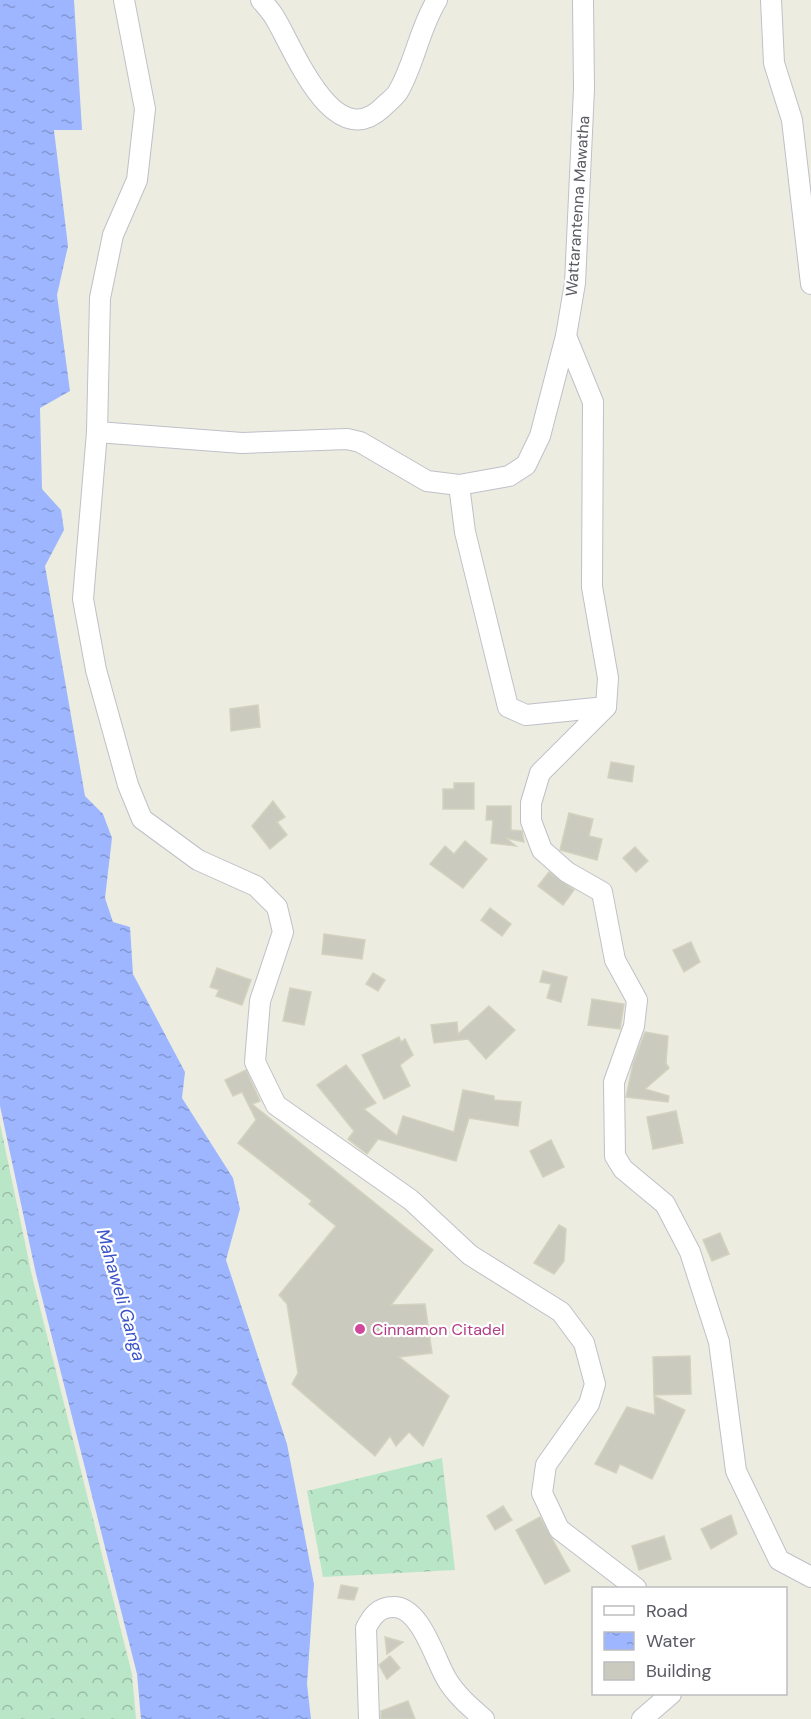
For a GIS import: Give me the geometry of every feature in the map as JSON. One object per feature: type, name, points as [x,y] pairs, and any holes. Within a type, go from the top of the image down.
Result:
[{"type":"street","points":[[124,0],[145,109],[137,180],[113,235],[100,298],[97,432],[83,599],[96,670],[128,785],[142,819],[198,860],[256,886],[277,907],[282,932],[260,1001],[255,1062],[276,1105],[411,1200],[470,1255],[561,1312],[584,1343],[595,1384],[589,1404],[546,1465],[542,1493],[559,1529],[635,1587]]},
{"type":"street","points":[[261,0],[274,15],[308,79],[330,108],[349,119],[372,117],[397,94],[428,16],[437,0]]},
{"type":"street","name":"Wattarantenna Mawatha","points":[[97,432],[242,443],[347,439],[360,442],[427,481],[459,485],[509,476],[526,465],[540,436],[566,336],[575,272],[584,89],[583,0]]},
{"type":"street","points":[[771,0],[774,63],[792,120],[811,284]]},
{"type":"street","points":[[566,336],[593,402],[592,575],[608,678],[606,707],[540,773],[531,803],[531,821],[542,850],[567,872],[602,892],[615,960],[637,1000],[634,1026],[614,1082],[615,1156],[622,1169],[665,1204],[690,1252],[718,1342],[736,1472],[778,1560],[811,1576]]},
{"type":"street","points":[[459,485],[465,532],[508,707],[526,715],[606,707]]},
{"type":"street","points":[[369,1719],[366,1628],[373,1615],[385,1607],[399,1606],[413,1613],[447,1679],[467,1704],[484,1719]]},
{"type":"street","points":[[642,1719],[670,1695]]},
{"type":"green space","points":[[0,1124],[32,1276],[132,1674],[136,1719],[0,1719]]},
{"type":"green space","points":[[442,1458],[455,1570],[323,1577],[307,1491]]},
{"type":"water","name":"Mahaweli Ganga","points":[[0,0],[74,0],[82,130],[54,130],[68,246],[57,295],[70,391],[40,408],[42,489],[61,510],[64,530],[45,566],[85,796],[103,814],[112,838],[105,898],[113,922],[130,927],[133,974],[185,1072],[182,1098],[233,1178],[240,1209],[226,1260],[287,1444],[314,1584],[307,1684],[311,1719],[141,1719],[137,1674],[36,1274],[0,1106]]},
{"type":"building","points":[[258,705],[260,727],[231,731],[230,709]]},
{"type":"building","points":[[611,762],[634,766],[632,782],[608,778]]},
{"type":"building","points":[[454,783],[474,783],[474,809],[443,809],[443,789],[454,789]]},
{"type":"building","points":[[273,801],[285,817],[277,822],[287,835],[270,849],[252,826]]},
{"type":"building","points":[[487,806],[511,806],[511,830],[522,831],[524,842],[506,838],[516,846],[491,843],[493,820],[486,820]]},
{"type":"building","points":[[569,813],[593,819],[589,836],[602,839],[597,860],[560,850]]},
{"type":"building","points":[[465,841],[487,859],[463,888],[430,864],[445,846],[454,854]]},
{"type":"building","points":[[635,847],[648,861],[636,872],[623,858]]},
{"type":"building","points":[[549,872],[574,890],[563,905],[538,886]]},
{"type":"building","points":[[490,908],[511,924],[502,936],[481,920]]},
{"type":"building","points":[[324,934],[365,940],[362,959],[322,954]]},
{"type":"building","points":[[691,942],[700,962],[684,972],[673,950]]},
{"type":"building","points":[[217,968],[251,980],[242,1005],[216,996],[219,990],[210,987]]},
{"type":"building","points":[[543,971],[567,977],[561,1002],[547,998],[551,984],[540,982]]},
{"type":"building","points":[[373,973],[385,980],[378,991],[366,984]]},
{"type":"building","points":[[290,988],[311,992],[304,1025],[283,1021]]},
{"type":"building","points":[[592,999],[624,1004],[620,1029],[588,1025]]},
{"type":"building","points":[[489,1006],[515,1030],[486,1059],[468,1039],[434,1043],[431,1025],[457,1022],[458,1034]]},
{"type":"building","points":[[645,1032],[668,1036],[666,1063],[669,1068],[645,1089],[669,1096],[668,1102],[626,1097],[633,1064]]},
{"type":"building","points":[[399,1037],[401,1042],[405,1039],[413,1055],[400,1065],[410,1086],[384,1099],[362,1055]]},
{"type":"building","points":[[346,1065],[376,1103],[364,1109],[397,1136],[403,1116],[454,1132],[463,1090],[494,1096],[494,1100],[521,1102],[518,1126],[469,1118],[456,1161],[378,1139],[367,1154],[348,1139],[354,1131],[317,1085]]},
{"type":"building","name":"Cinnamon Citadel","points":[[246,1070],[260,1101],[252,1104],[433,1250],[391,1305],[425,1304],[432,1353],[399,1357],[449,1396],[423,1446],[409,1432],[396,1446],[390,1436],[375,1456],[292,1384],[298,1373],[287,1304],[279,1295],[336,1226],[309,1204],[312,1201],[238,1143],[256,1120],[242,1092],[233,1096],[225,1080]]},
{"type":"building","points":[[676,1111],[683,1143],[653,1149],[647,1117]]},
{"type":"building","points":[[551,1140],[564,1167],[543,1177],[530,1151]]},
{"type":"building","points":[[559,1225],[566,1229],[564,1261],[554,1274],[534,1263]]},
{"type":"building","points":[[720,1233],[729,1254],[712,1261],[703,1240]]},
{"type":"building","points":[[690,1356],[691,1394],[654,1395],[653,1357]]},
{"type":"building","points":[[654,1396],[685,1410],[652,1479],[620,1464],[616,1473],[595,1464],[627,1407],[655,1415]]},
{"type":"building","points":[[503,1506],[512,1520],[495,1530],[487,1516]]},
{"type":"building","points":[[731,1515],[737,1534],[711,1549],[701,1529]]},
{"type":"building","points":[[540,1517],[570,1571],[545,1584],[516,1530]]},
{"type":"building","points":[[664,1536],[671,1559],[639,1570],[632,1546]]},
{"type":"building","points":[[341,1585],[358,1588],[354,1600],[338,1598]]},
{"type":"building","points":[[385,1637],[403,1642],[387,1654]]},
{"type":"building","points":[[390,1656],[400,1668],[387,1679],[379,1665]]},
{"type":"building","points":[[408,1701],[415,1719],[381,1719],[381,1711]]},
{"type":"place","name":"Cinnamon Citadel","points":[[360,1329]]}]
